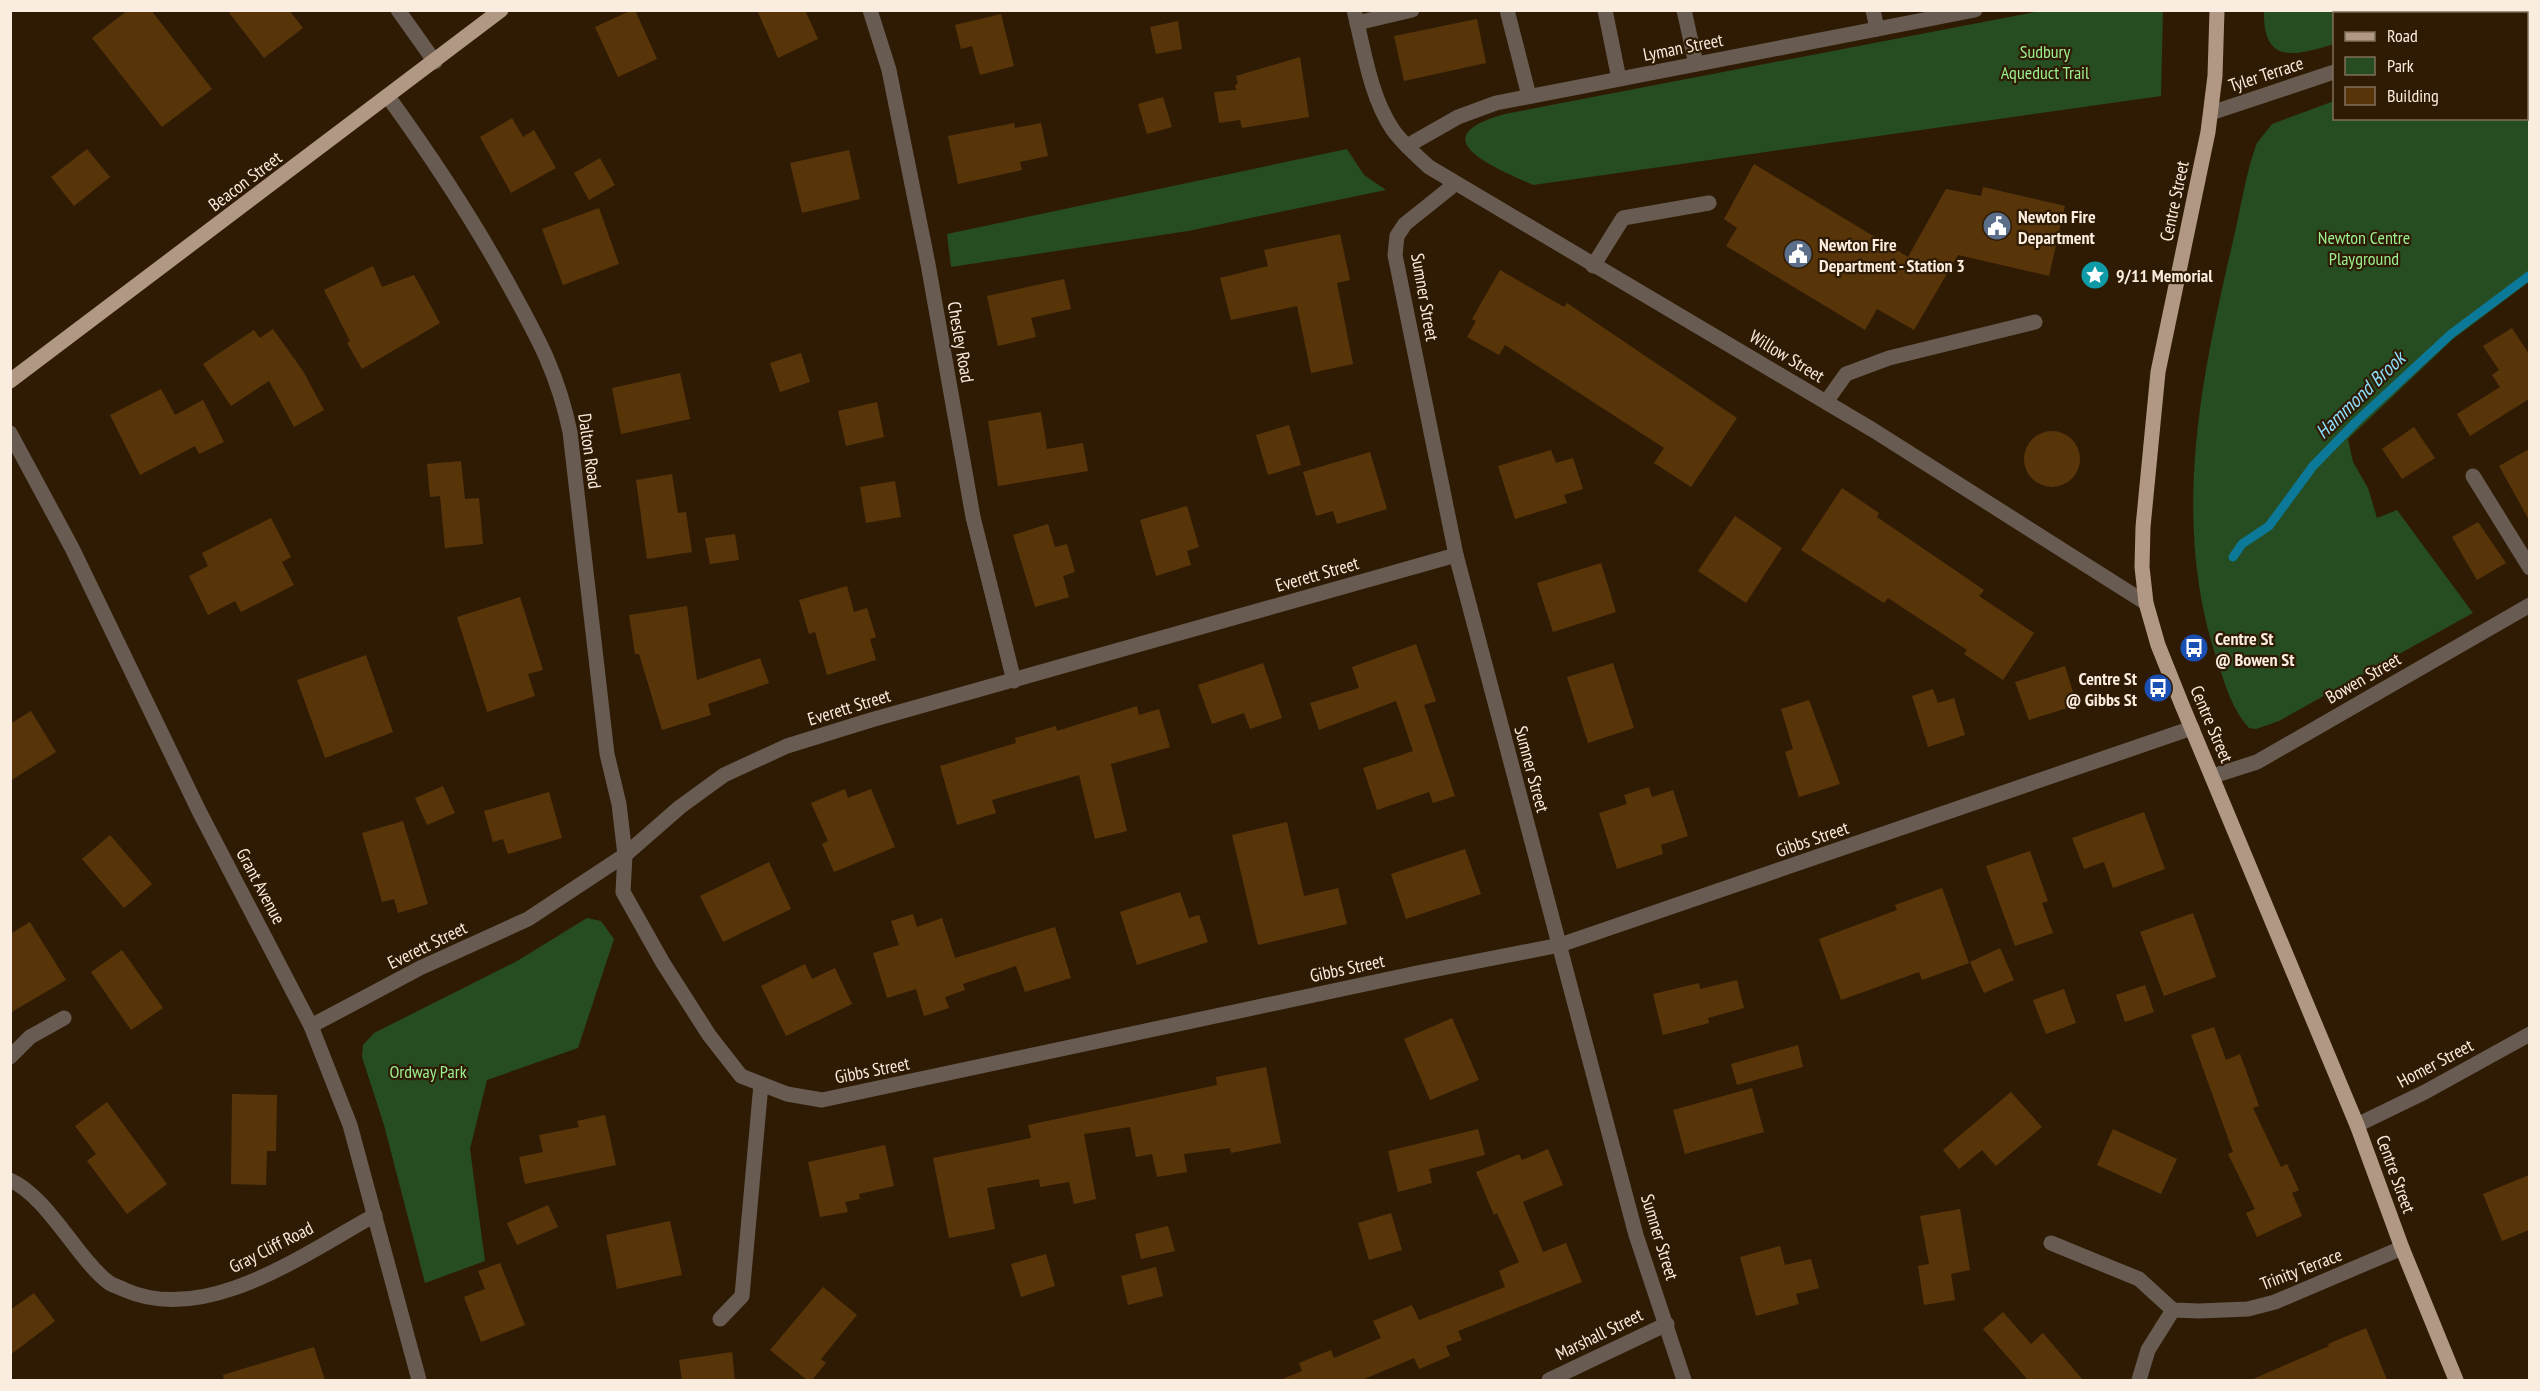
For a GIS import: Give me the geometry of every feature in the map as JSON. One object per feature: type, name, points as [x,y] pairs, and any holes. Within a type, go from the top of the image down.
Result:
[{"type":"main road","name":"Beacon Street","points":[[10,381],[389,98],[501,10]]},
{"type":"main road","name":"Centre Street","points":[[2217,10],[2211,113],[2158,372],[2143,527],[2142,567],[2146,603],[2158,645],[2357,1125],[2402,1248],[2457,1380]]},
{"type":"street","points":[[398,10],[435,62]]},
{"type":"street","name":"Chesley Road","points":[[870,10],[889,70],[928,264],[973,517],[1014,681]]},
{"type":"street","points":[[1407,147],[1383,111],[1356,17],[1412,10]]},
{"type":"street","points":[[1507,10],[1529,96]]},
{"type":"street","points":[[1605,10],[1619,79]]},
{"type":"street","points":[[1684,10],[1696,64]]},
{"type":"street","points":[[1873,10],[1877,30]]},
{"type":"street","name":"Lyman Street","points":[[1407,147],[1470,111],[1529,96],[1976,10]]},
{"type":"street","name":"Tyler Terrace","points":[[2211,113],[2333,72]]},
{"type":"street","name":"Dalton Road","points":[[389,98],[447,179],[491,253],[545,350],[561,391],[570,432],[607,754],[619,804],[625,855]]},
{"type":"street","name":"Willow Street","points":[[1407,147],[1429,167],[1455,184],[1826,402],[1989,501],[2146,603]]},
{"type":"street","name":"Sumner Street","points":[[1455,184],[1405,224],[1397,236],[1395,255],[1456,555],[1636,1235],[1667,1324],[1683,1380]]},
{"type":"street","points":[[1593,266],[1623,218],[1709,203]]},
{"type":"street","points":[[1826,402],[1846,374],[1889,358],[2035,322]]},
{"type":"street","name":"Grant Avenue","points":[[10,434],[82,569],[199,811],[311,1026],[350,1125],[419,1380]]},
{"type":"street","points":[[2473,476],[2529,568]]},
{"type":"street","name":"Everett Street","points":[[311,1026],[420,968],[528,919],[625,855],[680,807],[724,775],[787,746],[871,720],[1456,555]]},
{"type":"street","name":"Bowen Street","points":[[2213,776],[2257,762],[2529,605]]},
{"type":"street","name":"Gibbs Street","points":[[625,855],[623,892],[639,924],[709,1035],[741,1076],[787,1094],[822,1100],[1406,975],[1560,945],[2192,728]]},
{"type":"street","points":[[10,1057],[30,1037],[64,1018]]},
{"type":"street","name":"Homer Street","points":[[2357,1125],[2426,1092],[2529,1034]]},
{"type":"street","points":[[720,1319],[742,1296],[760,1084]]},
{"type":"street","name":"Gray Cliff Road","points":[[10,1180],[32,1196],[109,1282],[137,1295],[154,1298],[188,1299],[247,1284],[375,1215]]},
{"type":"street","points":[[2051,1243],[2139,1279],[2173,1310],[2148,1350],[2139,1380]]},
{"type":"street","name":"Trinity Terrace","points":[[2173,1310],[2224,1311],[2275,1302],[2402,1248]]},
{"type":"street","name":"Marshall Street","points":[[1548,1380],[1667,1324]]},
{"type":"green space","points":[[2264,10],[2432,11],[2333,12],[2333,44],[2306,52],[2284,52],[2275,48],[2269,41],[2265,28]]},
{"type":"green space","name":"Sudbury Aqueduct Trail","points":[[2040,11],[2163,11],[2161,96],[1533,185],[1485,161],[1472,152],[1466,143],[1467,133],[1480,123],[1505,114]]},
{"type":"green space","name":"Newton Centre Playground","points":[[2528,26],[2529,282],[2452,340],[2348,439],[2353,462],[2368,488],[2377,518],[2397,510],[2473,613],[2279,721],[2256,729],[2249,728],[2238,714],[2227,689],[2204,611],[2196,558],[2193,505],[2196,452],[2210,346],[2246,179],[2257,143],[2272,124],[2333,101],[2333,120],[2528,120]]},
{"type":"green space","points":[[1347,149],[1364,175],[1386,190],[1188,231],[951,267],[947,234]]},
{"type":"green space","name":"Ordway Park","points":[[587,918],[601,921],[614,939],[578,1048],[487,1080],[470,1149],[485,1261],[425,1283],[384,1125],[362,1057],[363,1045],[374,1033],[517,961]]},
{"type":"building","points":[[128,10],[151,10],[212,89],[162,127],[92,38]]},
{"type":"building","points":[[227,10],[289,10],[303,28],[264,58]]},
{"type":"building","points":[[635,10],[657,59],[618,77],[595,27]]},
{"type":"building","points":[[757,10],[805,10],[818,39],[778,58]]},
{"type":"building","points":[[1001,14],[1014,66],[980,75],[972,46],[961,49],[955,25]]},
{"type":"building","points":[[1477,19],[1486,63],[1404,81],[1394,36]]},
{"type":"building","points":[[1178,21],[1182,49],[1156,54],[1150,27]]},
{"type":"building","points":[[1300,57],[1309,117],[1242,128],[1240,120],[1219,123],[1214,92],[1236,90],[1235,85],[1238,84],[1236,76]]},
{"type":"building","points":[[1163,97],[1172,127],[1147,134],[1138,104]]},
{"type":"building","points":[[512,118],[523,137],[534,130],[556,168],[511,193],[480,137]]},
{"type":"building","points":[[1014,123],[1015,128],[1041,123],[1048,156],[1020,162],[1022,170],[958,184],[948,136]]},
{"type":"building","points":[[87,149],[110,177],[74,206],[51,177]]},
{"type":"building","points":[[849,150],[860,199],[802,213],[790,163]]},
{"type":"building","points":[[600,158],[615,185],[589,200],[574,173]]},
{"type":"building","points":[[1754,164],[1908,257],[1946,189],[1981,196],[1983,187],[2065,206],[2049,276],[1958,255],[1914,330],[1877,309],[1865,330],[1726,246],[1737,228],[1724,219]]},
{"type":"building","points":[[599,208],[619,264],[563,285],[542,229]]},
{"type":"building","points":[[1340,234],[1350,280],[1337,283],[1353,364],[1311,373],[1297,306],[1231,320],[1220,278],[1268,266],[1264,250]]},
{"type":"building","points":[[373,266],[382,287],[414,275],[440,323],[362,369],[347,343],[350,341],[324,290]]},
{"type":"building","points":[[1500,270],[1564,307],[1567,303],[1737,418],[1691,487],[1654,463],[1664,448],[1505,345],[1499,355],[1467,337],[1476,321],[1472,319]]},
{"type":"building","points":[[1064,279],[1071,309],[1031,318],[1036,337],[998,346],[987,296]]},
{"type":"building","points":[[2512,328],[2529,354],[2529,399],[2470,436],[2457,414],[2500,387],[2492,375],[2499,370],[2483,346]]},
{"type":"building","points":[[273,329],[303,371],[324,410],[294,427],[269,381],[231,406],[203,364],[254,330],[260,338]]},
{"type":"building","points":[[801,353],[810,382],[780,392],[770,363]]},
{"type":"building","points":[[680,373],[690,419],[621,434],[612,388]]},
{"type":"building","points":[[161,389],[175,415],[203,400],[224,442],[199,454],[195,446],[140,475],[110,415]]},
{"type":"building","points":[[877,402],[884,437],[846,446],[838,411]]},
{"type":"building","points":[[1041,412],[1047,449],[1083,443],[1088,471],[998,486],[988,421]]},
{"type":"building","points":[[1289,425],[1301,465],[1268,475],[1256,435]]},
{"type":"building","points":[[2414,427],[2435,458],[2402,479],[2382,449]]},
{"type":"building","points":[[2046,431],[2058,431],[2068,435],[2076,443],[2080,459],[2076,475],[2068,483],[2058,487],[2046,487],[2036,483],[2028,475],[2024,465],[2024,453],[2028,443],[2036,435]]},
{"type":"building","points":[[2529,449],[2529,520],[2499,466]]},
{"type":"building","points":[[1551,450],[1556,463],[1573,458],[1583,489],[1564,495],[1567,503],[1515,519],[1498,466]]},
{"type":"building","points":[[1370,452],[1387,509],[1337,524],[1333,511],[1316,516],[1303,472]]},
{"type":"building","points":[[461,461],[465,499],[479,498],[483,544],[445,548],[440,496],[430,497],[427,464]]},
{"type":"building","points":[[672,474],[678,513],[686,512],[692,552],[647,559],[636,480]]},
{"type":"building","points":[[895,481],[901,517],[866,523],[860,487]]},
{"type":"building","points":[[1842,488],[1879,513],[1877,517],[1984,590],[1979,596],[2034,633],[2003,680],[1964,654],[1967,650],[1888,598],[1884,603],[1801,550]]},
{"type":"building","points":[[1187,506],[1199,547],[1187,551],[1191,565],[1156,576],[1140,520]]},
{"type":"building","points":[[1735,516],[1782,548],[1746,603],[1698,571]]},
{"type":"building","points":[[271,518],[291,557],[282,562],[294,585],[241,612],[235,601],[208,615],[189,576],[208,566],[202,553]]},
{"type":"building","points":[[2478,522],[2506,563],[2477,580],[2452,537]]},
{"type":"building","points":[[1048,524],[1055,547],[1067,544],[1075,572],[1063,576],[1069,597],[1035,607],[1013,535]]},
{"type":"building","points":[[735,534],[739,560],[710,564],[705,538]]},
{"type":"building","points":[[1601,563],[1616,612],[1553,632],[1537,583]]},
{"type":"building","points":[[847,586],[854,612],[867,608],[876,637],[870,639],[876,660],[827,675],[815,632],[809,634],[799,600]]},
{"type":"building","points":[[520,597],[543,670],[528,674],[535,696],[487,712],[457,617]]},
{"type":"building","points":[[687,606],[697,680],[760,658],[769,683],[708,704],[711,715],[662,730],[639,654],[635,654],[629,615]]},
{"type":"building","points":[[1416,644],[1436,701],[1424,705],[1455,796],[1433,803],[1429,792],[1377,810],[1363,768],[1413,751],[1396,701],[1319,730],[1310,703],[1359,688],[1352,667]]},
{"type":"building","points":[[366,655],[393,732],[325,758],[297,680]]},
{"type":"building","points":[[1263,663],[1282,718],[1250,729],[1244,713],[1212,724],[1198,685]]},
{"type":"building","points":[[1613,663],[1634,728],[1588,743],[1567,677]]},
{"type":"building","points":[[2065,666],[2077,705],[2029,720],[2015,682]]},
{"type":"building","points":[[1933,689],[1938,703],[1954,698],[1965,735],[1928,747],[1912,696]]},
{"type":"building","points":[[1809,700],[1840,784],[1799,797],[1785,752],[1793,749],[1781,709]]},
{"type":"building","points":[[1137,706],[1139,715],[1159,709],[1170,747],[1111,764],[1127,831],[1095,839],[1079,775],[992,800],[996,813],[957,825],[940,766],[1016,743],[1015,738],[1056,726],[1057,731]]},
{"type":"building","points":[[31,711],[56,752],[10,781],[10,724]]},
{"type":"building","points":[[443,786],[455,813],[427,825],[415,798]]},
{"type":"building","points":[[1649,787],[1652,797],[1673,790],[1688,836],[1661,845],[1663,854],[1617,869],[1599,813],[1627,804],[1624,795]]},
{"type":"building","points":[[845,789],[848,798],[871,789],[895,847],[834,872],[822,844],[828,841],[811,803]]},
{"type":"building","points":[[549,792],[562,838],[508,854],[503,839],[493,842],[484,811]]},
{"type":"building","points":[[2144,812],[2165,869],[2113,888],[2104,862],[2084,869],[2072,838]]},
{"type":"building","points":[[403,821],[428,904],[398,913],[394,899],[382,902],[362,833]]},
{"type":"building","points":[[1287,822],[1304,896],[1338,888],[1347,924],[1258,945],[1232,835]]},
{"type":"building","points":[[110,835],[152,884],[124,908],[82,859]]},
{"type":"building","points":[[1465,849],[1481,894],[1406,919],[1391,874]]},
{"type":"building","points":[[2030,851],[2048,901],[2042,903],[2053,933],[2015,946],[1986,866]]},
{"type":"building","points":[[769,862],[791,909],[723,942],[700,896]]},
{"type":"building","points":[[1942,888],[1969,963],[1922,980],[1919,972],[1841,1000],[1819,939],[1897,910],[1895,905]]},
{"type":"building","points":[[1180,892],[1189,918],[1199,915],[1208,942],[1137,965],[1120,912]]},
{"type":"building","points":[[2193,913],[2216,977],[2164,996],[2140,932]]},
{"type":"building","points":[[913,914],[917,927],[942,918],[955,958],[1055,927],[1071,978],[1025,992],[1016,966],[963,984],[965,990],[945,997],[949,1008],[924,1016],[916,989],[887,998],[873,953],[899,945],[891,921]]},
{"type":"building","points":[[30,922],[66,980],[10,1013],[10,934]]},
{"type":"building","points":[[2000,948],[2014,980],[1984,993],[1970,962]]},
{"type":"building","points":[[122,950],[163,1008],[131,1030],[91,972]]},
{"type":"building","points":[[805,964],[812,979],[835,968],[852,1004],[786,1036],[761,986]]},
{"type":"building","points":[[1737,980],[1744,1008],[1708,1018],[1709,1023],[1663,1035],[1653,994],[1699,983],[1700,989]]},
{"type":"building","points":[[2145,985],[2154,1012],[2125,1022],[2116,995]]},
{"type":"building","points":[[2064,989],[2076,1023],[2046,1034],[2033,1000]]},
{"type":"building","points":[[1452,1018],[1479,1080],[1430,1100],[1404,1039]]},
{"type":"building","points":[[2214,1027],[2226,1060],[2240,1054],[2259,1106],[2253,1108],[2281,1167],[2287,1164],[2299,1190],[2292,1193],[2302,1216],[2257,1237],[2246,1213],[2255,1209],[2228,1154],[2233,1152],[2191,1035]]},
{"type":"building","points":[[1798,1045],[1803,1067],[1737,1085],[1731,1064]]},
{"type":"building","points":[[1266,1067],[1281,1143],[1231,1153],[1230,1148],[1184,1154],[1187,1172],[1157,1177],[1152,1154],[1136,1157],[1130,1127],[1084,1134],[1096,1199],[1074,1204],[1069,1182],[1040,1187],[1039,1179],[987,1188],[995,1229],[949,1238],[933,1158],[1031,1138],[1028,1125],[1217,1085],[1216,1077]]},
{"type":"building","points":[[1752,1088],[1764,1132],[1685,1154],[1673,1110]]},
{"type":"building","points":[[2011,1092],[2042,1127],[1996,1166],[1982,1150],[1959,1169],[1943,1150]]},
{"type":"building","points":[[232,1094],[277,1095],[276,1151],[267,1151],[266,1185],[231,1184]]},
{"type":"building","points":[[107,1102],[167,1184],[127,1214],[87,1161],[96,1154],[75,1126]]},
{"type":"building","points":[[605,1115],[616,1165],[525,1184],[519,1157],[543,1152],[539,1135],[579,1127],[577,1121]]},
{"type":"building","points":[[1478,1129],[1485,1155],[1429,1169],[1432,1183],[1398,1192],[1388,1151]]},
{"type":"building","points":[[2113,1129],[2177,1159],[2161,1194],[2097,1165]]},
{"type":"building","points":[[885,1145],[894,1186],[859,1194],[860,1199],[845,1202],[848,1212],[820,1217],[808,1162]]},
{"type":"building","points":[[1548,1149],[1563,1185],[1523,1202],[1543,1252],[1566,1243],[1582,1282],[1458,1331],[1462,1340],[1446,1346],[1450,1356],[1419,1369],[1414,1358],[1362,1380],[1280,1380],[1302,1371],[1299,1363],[1331,1350],[1334,1358],[1381,1338],[1373,1321],[1412,1305],[1419,1320],[1505,1287],[1499,1271],[1519,1262],[1497,1213],[1494,1215],[1476,1172],[1519,1154],[1522,1160]]},
{"type":"building","points":[[2529,1175],[2529,1230],[2502,1241],[2483,1194]]},
{"type":"building","points":[[548,1205],[558,1227],[517,1245],[507,1223]]},
{"type":"building","points":[[1960,1209],[1970,1270],[1951,1274],[1955,1300],[1924,1305],[1918,1266],[1929,1264],[1920,1216]]},
{"type":"building","points":[[1391,1213],[1402,1250],[1369,1260],[1358,1223]]},
{"type":"building","points":[[670,1221],[682,1275],[617,1289],[606,1235]]},
{"type":"building","points":[[1168,1226],[1175,1251],[1141,1259],[1135,1234]]},
{"type":"building","points":[[1780,1246],[1785,1265],[1811,1259],[1819,1288],[1796,1294],[1799,1304],[1756,1316],[1740,1257]]},
{"type":"building","points":[[1046,1254],[1055,1286],[1021,1297],[1011,1264]]},
{"type":"building","points":[[500,1263],[525,1325],[481,1342],[464,1297],[485,1289],[478,1271]]},
{"type":"building","points":[[1156,1267],[1163,1296],[1128,1305],[1121,1276]]},
{"type":"building","points":[[823,1287],[857,1315],[821,1359],[826,1363],[812,1380],[807,1380],[770,1350]]},
{"type":"building","points":[[34,1293],[55,1321],[10,1355],[10,1310]]},
{"type":"building","points":[[2003,1312],[2031,1344],[2043,1333],[2083,1380],[2028,1380],[1983,1329]]},
{"type":"building","points":[[2366,1328],[2387,1380],[2251,1380],[2329,1346],[2328,1344]]},
{"type":"building","points":[[314,1347],[325,1380],[224,1380],[223,1375]]},
{"type":"building","points":[[732,1352],[735,1380],[682,1380],[679,1360]]},
{"type":"waterway","name":"Hammond Brook","points":[[2233,557],[2242,544],[2269,526],[2313,466],[2357,421],[2451,334],[2530,275]]},
{"type":"place","name":"Newton Fire Department","points":[[1997,226]]},
{"type":"place","name":"Newton Fire Department - Station 3","points":[[1798,254]]},
{"type":"place","name":"9/11 Memorial","points":[[2095,275]]},
{"type":"place","name":"Centre St @ Bowen St","points":[[2194,648]]},
{"type":"place","name":"Centre St @ Gibbs St","points":[[2158,688]]}]
